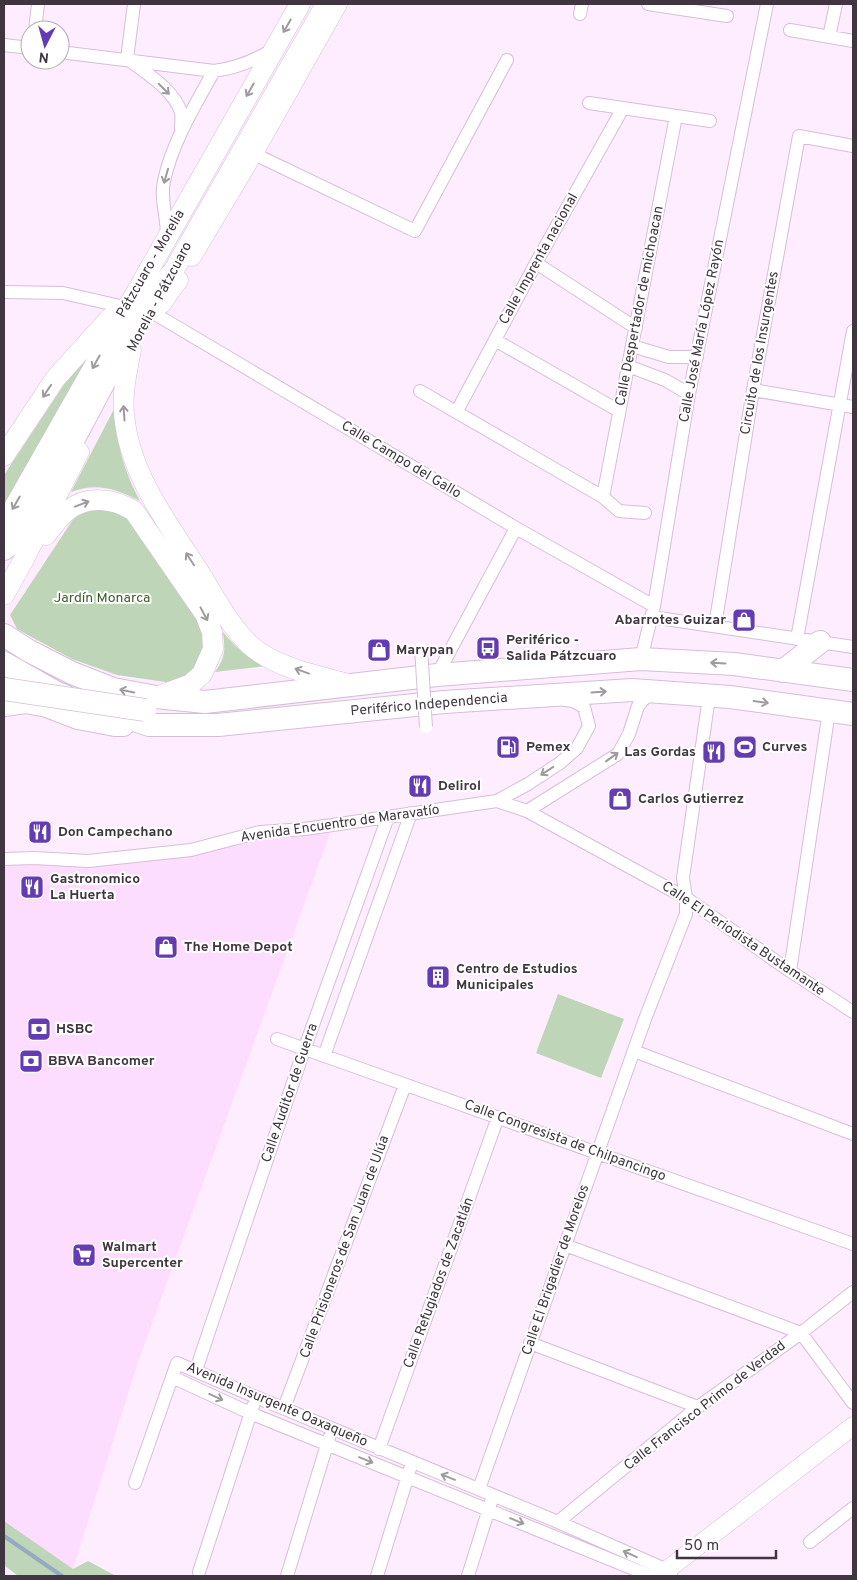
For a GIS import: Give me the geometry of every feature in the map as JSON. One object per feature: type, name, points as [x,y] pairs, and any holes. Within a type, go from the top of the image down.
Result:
[{"type":"highway","points":[[4,549],[19,537],[33,516],[139,316],[170,276]]},
{"type":"highway","name":"Periférico Independencia","points":[[4,635],[29,651],[72,673],[113,688],[150,711],[218,725],[444,702],[632,690],[730,698],[853,714]]},
{"type":"highway","points":[[783,671],[820,642]]},
{"type":"highway","name":"Periférico Independencia","points":[[150,711],[348,684],[496,669],[641,659],[734,664],[853,680]]},
{"type":"highway","points":[[8,674],[150,711],[174,714],[232,710],[433,689],[483,676],[496,669]]},
{"type":"highway","points":[[4,705],[26,702],[47,706],[78,718],[115,725],[150,711]]},
{"type":"main road","name":"Pátzcuaro - Morelia","points":[[4,525],[300,4]]},
{"type":"main road","name":"Morelia - Pátzcuaro","points":[[4,595],[132,350],[150,311],[248,151],[326,4]]},
{"type":"main road","points":[[4,456],[55,379],[98,333],[146,273]]},
{"type":"main road","points":[[132,350],[125,381],[124,412],[128,439],[138,471],[158,509],[228,618],[251,646],[275,660],[305,672],[348,684]]},
{"type":"main road","points":[[23,561],[66,511],[85,501],[104,500],[122,503],[134,511],[205,614],[212,632],[213,649],[202,674],[150,711]]},
{"type":"street","points":[[36,20],[38,4]]},
{"type":"street","points":[[128,59],[134,4]]},
{"type":"street","points":[[150,311],[162,304],[170,296],[248,151],[338,4]]},
{"type":"street","points":[[648,4],[727,16]]},
{"type":"street","name":"Calle José María López Rayón","points":[[641,659],[653,611],[690,394],[767,4]]},
{"type":"street","points":[[829,37],[836,4]]},
{"type":"street","points":[[790,30],[853,41]]},
{"type":"street","points":[[4,45],[20,47]]},
{"type":"street","points":[[70,53],[128,59],[214,72],[231,69],[255,60],[274,48]]},
{"type":"street","points":[[128,59],[160,84],[172,97],[182,113],[181,130]]},
{"type":"street","points":[[248,151],[415,231],[507,60]]},
{"type":"street","points":[[167,237],[163,198],[164,182],[181,130],[214,72]]},
{"type":"street","points":[[589,103],[710,121]]},
{"type":"street","name":"Calle Imprenta nacional","points":[[457,411],[536,263],[623,108]]},
{"type":"street","name":"Calle Despertador de michoacan","points":[[603,497],[676,116]]},
{"type":"street","name":"Circuito de los Insurgentes","points":[[715,626],[753,390],[799,136],[853,146]]},
{"type":"street","points":[[536,263],[636,328]]},
{"type":"street","points":[[4,292],[63,294],[120,306]]},
{"type":"street","name":"Calle Campo del Gallo","points":[[150,311],[653,611]]},
{"type":"street","points":[[797,639],[853,331]]},
{"type":"street","points":[[495,340],[619,411]]},
{"type":"street","points":[[632,346],[669,357],[697,357]]},
{"type":"street","points":[[665,380],[669,357]]},
{"type":"street","points":[[628,366],[665,380],[690,394]]},
{"type":"street","points":[[420,390],[603,497],[619,511],[645,514]]},
{"type":"street","points":[[753,390],[853,407]]},
{"type":"street","points":[[437,675],[516,528]]},
{"type":"street","points":[[653,611],[715,626],[853,647]]},
{"type":"street","points":[[421,648],[426,727]]},
{"type":"street","points":[[527,811],[618,754],[629,734],[638,706],[650,692]]},
{"type":"street","points":[[497,801],[560,763],[577,748],[589,726],[584,707],[573,701],[533,696]]},
{"type":"street","points":[[686,898],[683,878],[709,696]]},
{"type":"street","points":[[790,971],[829,711]]},
{"type":"street","name":"Calle El Periodista Bustamante","points":[[497,801],[527,811],[686,898],[790,971],[853,1012]]},
{"type":"street","name":"Avenida Encuentro de Maravatío","points":[[4,859],[34,858],[88,861],[191,850],[260,832],[305,829],[497,801]]},
{"type":"street","name":"Calle Auditor de Guerra","points":[[324,1056],[411,813]]},
{"type":"street","name":"Calle Auditor de Guerra","points":[[196,1370],[304,1050],[388,817]]},
{"type":"street","name":"Calle El Brigadier de Morelos","points":[[479,1489],[645,1020],[686,914],[686,898]]},
{"type":"street","name":"Calle Congresista de Chilpancingo","points":[[277,1039],[853,1244]]},
{"type":"street","points":[[634,1051],[853,1134]]},
{"type":"street","name":"Calle Prisioneros de San Juan de Ulúa","points":[[284,1408],[405,1085]]},
{"type":"street","name":"Calle Refugiados de Zacatlán","points":[[379,1448],[498,1117]]},
{"type":"street","points":[[565,1245],[801,1332],[853,1403]]},
{"type":"street","name":"Calle Francisco Primo de Verdad","points":[[558,1522],[698,1407],[853,1292]]},
{"type":"street","points":[[530,1343],[698,1407]]},
{"type":"street","name":"Avenida Insurgente Oaxaqueño","points":[[178,1362],[332,1429],[558,1522],[662,1575],[489,1510],[250,1413],[172,1377],[178,1362]]},
{"type":"street","points":[[135,1483],[172,1377]]},
{"type":"street","points":[[199,1572],[256,1397]]},
{"type":"street","points":[[662,1575],[853,1426]]},
{"type":"street","points":[[286,1576],[332,1429]]},
{"type":"street","points":[[377,1576],[412,1462]]},
{"type":"street","points":[[468,1576],[494,1495]]},
{"type":"street","points":[[810,1542],[853,1509]]},
{"type":"shaded area","points":[[328,818],[330,833],[138,1362],[73,1569],[4,1521],[4,857],[77,859],[189,845],[252,828]]},
{"type":"green space","points":[[94,354],[4,507],[4,475],[77,365]]},
{"type":"green space","points":[[114,409],[122,456],[129,478],[140,501],[106,488],[80,489],[71,492]]},
{"type":"green space","name":"Jardín Monarca","points":[[86,509],[108,511],[128,518],[197,615],[207,649],[188,679],[166,682],[117,675],[72,659],[17,629],[10,615],[74,518]]},
{"type":"green space","points":[[223,632],[242,652],[266,666],[215,672],[224,653]]},
{"type":"green space","points":[[558,994],[624,1019],[601,1078],[536,1053]]},
{"type":"green space","points":[[4,1521],[73,1569],[88,1561],[116,1576],[18,1576],[4,1565]]},
{"type":"waterway","points":[[4,1536],[62,1576]]},
{"type":"place","name":"Abarrotes Guizar","points":[[744,620]]},
{"type":"place","name":"Periférico - Salida Pátzcuaro","points":[[488,648]]},
{"type":"place","name":"Marypan","points":[[379,650]]},
{"type":"place","name":"Pemex","points":[[508,747]]},
{"type":"place","name":"Curves","points":[[745,747]]},
{"type":"place","name":"Las Gordas","points":[[714,752]]},
{"type":"place","name":"Delirol","points":[[420,786]]},
{"type":"place","name":"Carlos Gutierrez","points":[[620,799]]},
{"type":"place","name":"Don Campechano","points":[[40,832]]},
{"type":"place","name":"Gastronomico La Huerta","points":[[32,887]]},
{"type":"place","name":"The Home Depot","points":[[166,947]]},
{"type":"place","name":"Centro de Estudios Municipales","points":[[438,977]]},
{"type":"place","name":"HSBC","points":[[39,1029]]},
{"type":"place","name":"BBVA Bancomer","points":[[31,1061]]},
{"type":"place","name":"Walmart Supercenter","points":[[84,1255]]}]
